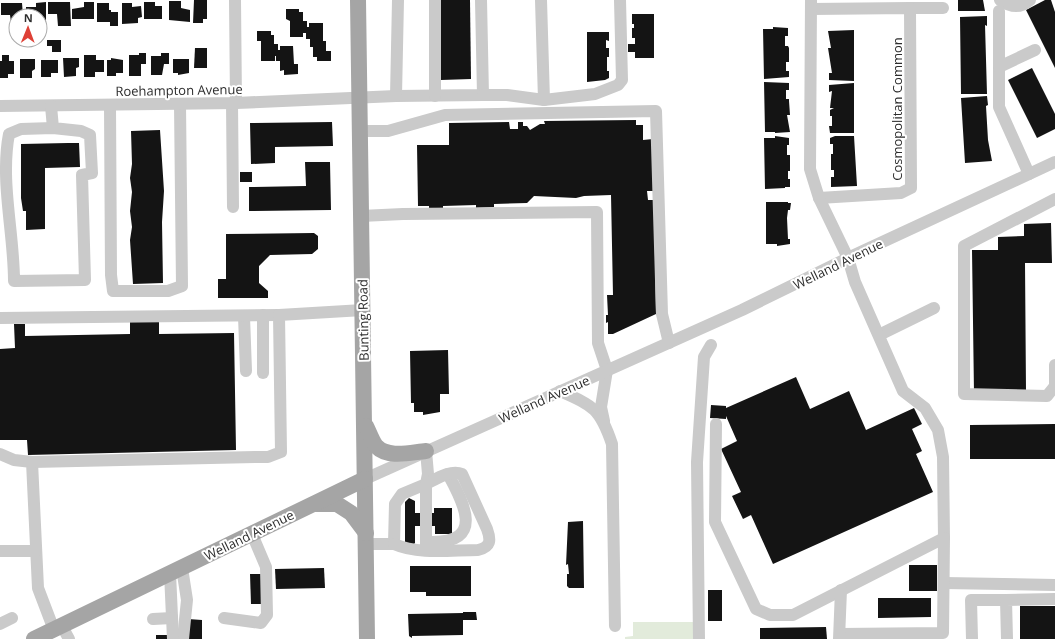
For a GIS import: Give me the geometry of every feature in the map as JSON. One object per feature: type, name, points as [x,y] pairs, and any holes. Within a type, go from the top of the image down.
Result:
[{"type":"main road","name":"Bunting Road","points":[[358,0],[368,639]]},
{"type":"main road","points":[[364,422],[376,446],[382,450],[394,454],[426,451]]},
{"type":"main road","name":"Welland Avenue","points":[[34,639],[61,632],[176,571],[365,479]]},
{"type":"main road","points":[[312,504],[337,504],[351,513],[366,539]]},
{"type":"street","points":[[233,207],[234,0]]},
{"type":"street","points":[[396,96],[398,0]]},
{"type":"street","points":[[435,0],[435,96]]},
{"type":"street","points":[[481,0],[482,95]]},
{"type":"street","points":[[541,0],[544,100]]},
{"type":"street","name":"Roehampton Avenue","points":[[0,106],[234,103],[396,96],[482,95],[507,95],[544,100],[595,94],[618,85],[622,80],[620,0]]},
{"type":"street","points":[[1029,174],[998,107],[999,6],[1025,5],[1030,0]]},
{"type":"street","points":[[841,590],[839,636],[943,636],[943,457],[938,430],[925,408],[903,391],[855,282],[848,258],[819,198],[810,169],[811,5],[943,8]]},
{"type":"street","name":"Cosmopolitan Common","points":[[819,198],[902,193],[911,188],[910,8]]},
{"type":"street","points":[[999,67],[1035,50]]},
{"type":"street","points":[[110,105],[111,275],[113,291],[168,291],[182,286],[180,104]]},
{"type":"street","points":[[51,106],[53,128]]},
{"type":"street","points":[[360,131],[388,131],[445,115],[656,111],[662,314],[669,343]]},
{"type":"street","points":[[53,128],[81,131],[90,135],[92,173],[82,175],[85,280],[14,281],[14,258],[5,200],[5,148],[9,134],[21,129],[53,128]]},
{"type":"street","name":"Welland Avenue","points":[[365,479],[742,310],[848,258],[1055,162]]},
{"type":"street","points":[[1055,199],[964,246],[964,394],[1047,396],[1055,386],[1055,365]]},
{"type":"street","points":[[361,216],[403,214],[597,212],[598,343],[607,370],[601,407],[612,444],[615,626]]},
{"type":"street","points":[[878,335],[934,308]]},
{"type":"street","points":[[0,318],[263,316],[362,310]]},
{"type":"street","points":[[0,454],[14,460],[32,462],[268,457],[281,452],[279,315]]},
{"type":"street","points":[[244,316],[246,371]]},
{"type":"street","points":[[263,316],[263,373]]},
{"type":"street","points":[[699,639],[697,462],[704,357],[711,345]]},
{"type":"street","points":[[560,391],[593,408],[604,421]]},
{"type":"street","points":[[716,424],[715,522],[756,609],[770,615],[792,615],[944,538]]},
{"type":"street","points":[[426,451],[428,474],[426,484],[426,546]]},
{"type":"street","points":[[32,462],[38,588],[61,632]]},
{"type":"street","points":[[394,544],[395,504],[402,494],[448,474],[458,472],[462,474],[490,538],[489,545],[485,549],[478,550],[426,546]]},
{"type":"street","points":[[366,539],[394,544],[406,549],[446,542],[455,539],[464,532],[467,518],[463,502],[448,474]]},
{"type":"street","points":[[224,618],[261,623],[267,615],[266,567],[252,534]]},
{"type":"street","points":[[0,551],[35,550]]},
{"type":"street","points":[[173,639],[172,618],[176,571]]},
{"type":"street","points":[[176,571],[187,600],[183,639]]},
{"type":"street","points":[[944,583],[1055,585]]},
{"type":"street","points":[[972,639],[971,600],[1055,599]]},
{"type":"street","points":[[1006,600],[1007,639]]},
{"type":"street","points":[[0,624],[12,618]]},
{"type":"street","points":[[153,619],[172,618]]},
{"type":"green space","points":[[633,622],[693,622],[693,639],[625,639],[625,637],[633,636]]},
{"type":"building","points":[[194,0],[207,0],[207,19],[203,19],[203,23],[193,23]]},
{"type":"building","points":[[439,0],[470,0],[471,79],[441,80]]},
{"type":"building","points":[[958,0],[983,0],[985,11],[958,11]]},
{"type":"building","points":[[1045,0],[1051,0],[1055,12],[1055,68],[1026,10]]},
{"type":"building","points":[[169,1],[181,1],[181,8],[190,10],[190,22],[169,20]]},
{"type":"building","points":[[46,2],[46,8],[26,8],[36,7],[36,3]]},
{"type":"building","points":[[48,2],[70,2],[71,26],[58,26],[57,14],[48,14]]},
{"type":"building","points":[[84,2],[94,2],[94,19],[72,19],[72,9],[84,7]]},
{"type":"building","points":[[144,2],[155,2],[155,6],[162,6],[162,19],[144,19]]},
{"type":"building","points":[[1,3],[22,3],[22,8],[8,8],[8,15],[1,15]]},
{"type":"building","points":[[97,3],[109,3],[109,10],[111,10],[111,12],[118,12],[118,26],[110,26],[110,22],[97,22]]},
{"type":"building","points":[[122,3],[132,3],[132,7],[141,6],[142,17],[138,18],[138,23],[122,24]]},
{"type":"building","points":[[286,9],[299,9],[299,12],[303,12],[303,21],[307,21],[307,27],[309,27],[309,23],[323,23],[323,41],[326,41],[326,51],[331,51],[331,61],[317,61],[317,57],[313,57],[313,47],[310,47],[310,39],[306,39],[306,33],[303,33],[303,37],[290,37],[290,21],[286,19]]},
{"type":"building","points":[[632,14],[654,14],[654,58],[635,58],[635,52],[628,52],[628,44],[635,44],[635,38],[632,38],[632,28],[634,28],[634,24],[632,24]]},
{"type":"building","points":[[987,16],[987,26],[985,25],[987,94],[961,94],[960,17]]},
{"type":"building","points":[[773,27],[788,28],[788,36],[785,36],[785,46],[788,46],[789,48],[789,62],[786,62],[786,71],[789,71],[789,77],[764,79],[763,29],[773,29]]},
{"type":"building","points":[[854,30],[854,81],[829,80],[829,73],[832,73],[828,48],[831,48],[828,31]]},
{"type":"building","points":[[257,31],[271,31],[271,35],[274,35],[274,44],[278,44],[278,50],[280,50],[280,46],[293,46],[294,64],[298,64],[298,74],[284,75],[284,70],[280,71],[280,61],[276,61],[276,56],[275,61],[261,61],[261,41],[257,41]]},
{"type":"building","points":[[587,32],[609,32],[609,41],[606,40],[606,48],[609,48],[609,57],[607,57],[607,71],[609,71],[609,78],[605,80],[587,82]]},
{"type":"building","points":[[48,40],[61,40],[61,52],[52,52],[52,46],[48,46]]},
{"type":"building","points":[[195,48],[207,48],[207,68],[194,68]]},
{"type":"building","points":[[139,53],[146,53],[146,64],[141,64],[141,76],[129,76],[129,55],[139,55]]},
{"type":"building","points":[[161,53],[169,53],[169,64],[164,64],[162,75],[151,75],[151,56],[161,56]]},
{"type":"building","points":[[2,55],[9,55],[9,61],[14,61],[14,74],[8,74],[8,78],[0,78],[0,61],[2,61]]},
{"type":"building","points":[[84,55],[96,55],[96,60],[104,60],[104,72],[95,72],[95,77],[84,77]]},
{"type":"building","points":[[63,58],[79,58],[79,67],[76,68],[76,76],[64,77]]},
{"type":"building","points":[[111,58],[123,60],[123,73],[116,73],[116,76],[107,76],[107,60],[111,60]]},
{"type":"building","points":[[20,59],[35,59],[35,69],[32,71],[32,78],[20,78]]},
{"type":"building","points":[[173,59],[189,59],[189,73],[178,75],[178,73],[173,73]]},
{"type":"building","points":[[41,60],[58,60],[58,73],[51,73],[51,77],[41,77]]},
{"type":"building","points":[[1032,68],[1055,114],[1055,129],[1037,138],[1008,80]]},
{"type":"building","points":[[764,82],[789,83],[789,90],[786,90],[786,99],[789,99],[790,115],[787,115],[790,132],[765,132]]},
{"type":"building","points":[[854,83],[854,133],[830,133],[829,126],[832,126],[832,116],[830,116],[830,110],[834,108],[830,108],[832,91],[829,92],[829,85]]},
{"type":"building","points":[[987,96],[988,105],[986,106],[988,140],[992,161],[965,163],[961,98]]},
{"type":"building","points":[[636,120],[636,125],[643,125],[643,140],[653,139],[654,191],[647,191],[648,200],[654,200],[656,314],[613,334],[608,334],[608,322],[606,323],[606,315],[608,315],[607,295],[613,295],[611,195],[584,196],[576,198],[534,196],[527,203],[494,204],[494,207],[476,208],[476,205],[443,206],[443,209],[429,209],[429,206],[418,206],[417,145],[449,145],[449,123],[509,122],[510,129],[518,129],[518,122],[523,122],[523,126],[527,126],[530,130],[540,124],[545,124],[544,121]]},
{"type":"building","points":[[332,122],[333,146],[275,147],[275,163],[251,164],[250,123]]},
{"type":"building","points":[[160,130],[164,191],[162,222],[163,283],[133,284],[130,240],[132,227],[130,211],[132,192],[130,178],[132,164],[131,131]]},
{"type":"building","points":[[775,136],[789,138],[787,155],[790,155],[790,171],[788,171],[788,179],[790,179],[790,187],[765,189],[764,138],[775,138]]},
{"type":"building","points":[[835,136],[854,136],[857,186],[831,187],[831,177],[834,177],[834,170],[831,170],[831,154],[833,154],[833,144],[830,144],[830,138]]},
{"type":"building","points":[[79,143],[80,167],[45,168],[45,229],[26,230],[26,211],[23,211],[21,198],[21,144]]},
{"type":"building","points":[[305,162],[330,162],[331,210],[249,211],[249,187],[306,186]]},
{"type":"building","points":[[240,172],[252,172],[252,182],[240,182]]},
{"type":"building","points":[[766,202],[791,203],[787,218],[788,239],[790,239],[790,244],[777,246],[777,244],[766,244]]},
{"type":"building","points":[[1051,223],[1052,263],[1025,263],[1026,392],[974,393],[972,250],[998,250],[998,237],[1024,236],[1024,224]]},
{"type":"building","points":[[314,233],[318,236],[318,249],[312,254],[270,255],[259,266],[259,283],[268,291],[268,298],[218,298],[218,279],[226,279],[226,234]]},
{"type":"building","points":[[130,322],[159,322],[159,334],[234,333],[236,450],[28,455],[27,440],[0,440],[0,349],[15,348],[14,324],[25,324],[25,336],[130,334]]},
{"type":"building","points":[[448,350],[449,394],[440,394],[440,412],[423,415],[423,412],[414,412],[414,403],[411,403],[410,351]]},
{"type":"building","points":[[796,377],[810,409],[849,391],[866,430],[914,408],[922,424],[912,429],[922,451],[916,454],[933,492],[773,564],[751,515],[743,519],[732,496],[741,492],[721,449],[737,441],[726,416],[726,419],[710,418],[711,405],[726,406],[726,408]]},
{"type":"building","points":[[1055,424],[1055,459],[970,459],[970,425]]},
{"type":"building","points":[[409,498],[415,501],[415,513],[434,513],[434,508],[452,508],[452,534],[435,534],[435,526],[415,526],[415,543],[412,546],[405,542],[405,502]]},
{"type":"building","points":[[583,521],[584,588],[569,588],[567,586],[567,574],[569,574],[568,564],[566,565],[568,522]]},
{"type":"building","points":[[909,565],[937,565],[937,591],[909,591]]},
{"type":"building","points":[[410,566],[471,566],[471,596],[426,596],[426,592],[410,592]]},
{"type":"building","points":[[324,568],[325,588],[276,589],[275,569]]},
{"type":"building","points":[[250,574],[264,574],[265,604],[251,604]]},
{"type":"building","points":[[708,590],[722,590],[722,621],[708,621]]},
{"type":"building","points":[[878,598],[931,598],[931,617],[878,618]]},
{"type":"building","points":[[1020,606],[1055,606],[1055,639],[1020,639]]},
{"type":"building","points":[[476,612],[477,620],[463,620],[463,635],[412,636],[412,638],[409,636],[408,614]]},
{"type":"building","points":[[188,619],[202,620],[202,639],[188,639]]},
{"type":"building","points":[[826,627],[827,639],[760,639],[760,628]]},
{"type":"building","points":[[156,635],[171,635],[171,639],[156,639]]}]
